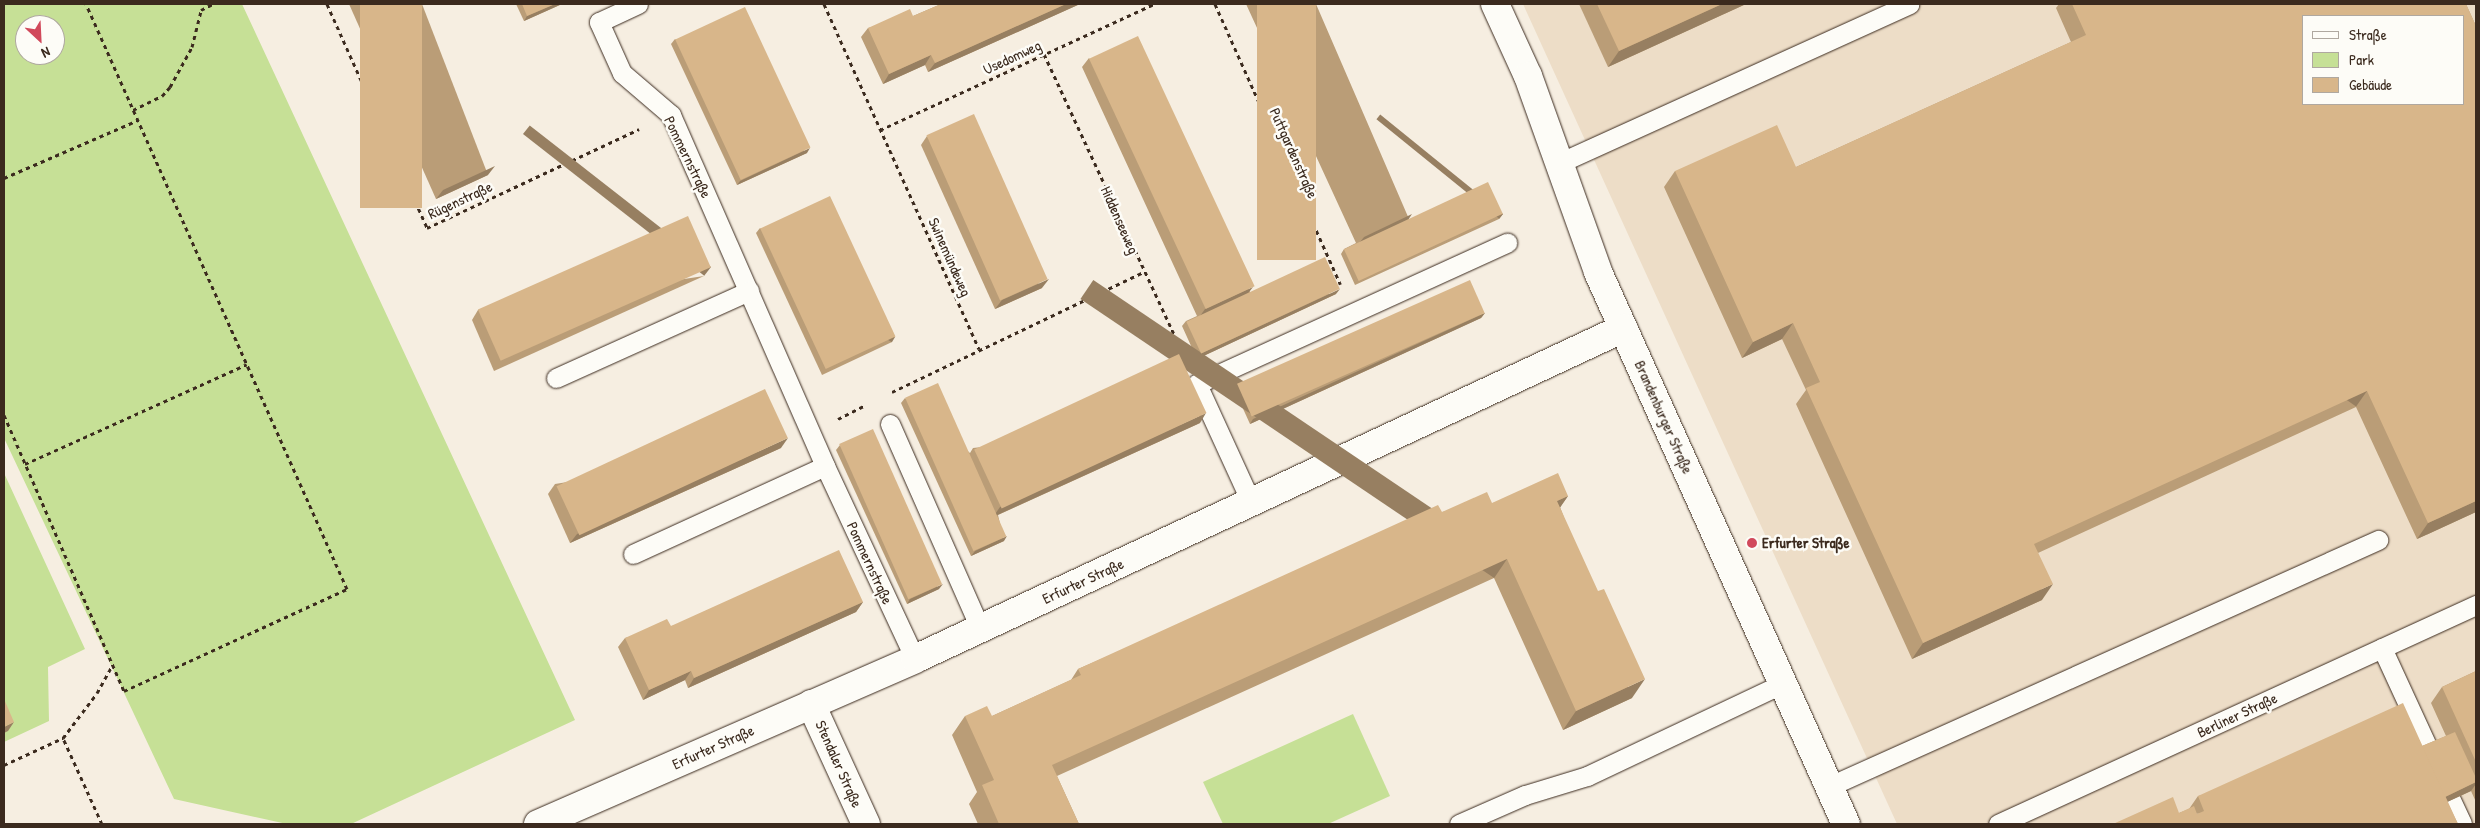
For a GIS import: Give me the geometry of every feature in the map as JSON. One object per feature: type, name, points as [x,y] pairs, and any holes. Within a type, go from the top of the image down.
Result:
[{"type":"street","name":"Brandenburger Straße","points":[[1495,4],[1528,76],[1557,164],[1624,328],[1846,824]]},
{"type":"street","name":"Erfurter Straße","points":[[538,824],[915,659],[1624,328]]},
{"type":"street","name":"Stendaler Straße","points":[[811,704],[866,824]]},
{"type":"lane","name":"Pommernstraße","points":[[638,4],[599,22],[622,73],[671,114],[825,466],[915,659]]},
{"type":"lane","points":[[1557,164],[1909,4]]},
{"type":"lane","points":[[1251,502],[1197,384],[1507,243]]},
{"type":"lane","points":[[556,378],[749,291]]},
{"type":"lane","points":[[890,424],[980,628]]},
{"type":"lane","points":[[633,554],[825,466]]},
{"type":"lane","points":[[1830,786],[2378,540]]},
{"type":"lane","name":"Berliner Straße","points":[[1998,824],[2476,605]]},
{"type":"lane","points":[[2382,648],[2429,750]]},
{"type":"lane","points":[[1459,824],[1525,795],[1587,776],[1784,683]]},
{"type":"lane","points":[[2451,800],[2462,824]]},
{"type":"path","points":[[4,416],[124,691],[347,589],[86,4]]},
{"type":"path","points":[[133,110],[162,96],[170,87],[192,48],[201,10],[213,4]]},
{"type":"path","name":"Rügenstraße","points":[[327,4],[427,228],[671,114]]},
{"type":"path","name":"Swinemündeweg","points":[[824,4],[979,349]]},
{"type":"path","name":"Usedomweg","points":[[880,130],[1154,4]]},
{"type":"path","name":"Puttgardenstraße","points":[[1215,4],[1353,312]]},
{"type":"path","name":"Hiddenseeweg","points":[[1044,54],[1197,384]]},
{"type":"path","points":[[4,178],[138,120]]},
{"type":"path","points":[[891,393],[979,349],[1144,272]]},
{"type":"path","points":[[25,464],[247,364]]},
{"type":"path","points":[[811,432],[873,402]]},
{"type":"path","points":[[4,765],[63,738],[97,693],[112,665]]},
{"type":"path","points":[[63,738],[102,824]]},
{"type":"shaded area","points":[[1523,4],[2476,4],[2476,824],[1897,824]]},
{"type":"green space","points":[[4,4],[242,4],[575,720],[351,824],[287,824],[174,799],[4,438]]},
{"type":"green space","points":[[4,473],[85,649],[48,667],[49,721],[4,742]]},
{"type":"green space","points":[[1353,714],[1390,796],[1328,824],[1223,824],[1203,782]]},
{"type":"building","points":[[360,4],[422,4],[422,208],[360,208]]},
{"type":"building","points":[[522,4],[555,4],[527,16]]},
{"type":"building","points":[[941,4],[1066,4],[935,63],[931,55],[889,74],[868,28],[910,9],[913,16]]},
{"type":"building","points":[[1257,4],[1316,4],[1316,260],[1257,260]]},
{"type":"building","points":[[1597,4],[1722,4],[1619,51]]},
{"type":"building","points":[[2072,4],[2466,4],[2476,26],[2476,501],[2428,523],[2367,391],[2034,544],[2053,584],[1923,643],[1806,388],[1820,382],[1793,323],[1753,342],[1675,171],[1777,125],[1796,167],[2086,35]]},
{"type":"building","points":[[745,7],[811,147],[741,180],[675,40]]},
{"type":"building","points":[[1138,36],[1255,286],[1206,309],[1089,59]]},
{"type":"building","points":[[974,114],[1048,279],[1000,301],[926,135]]},
{"type":"building","points":[[1488,182],[1503,214],[1359,281],[1344,249]]},
{"type":"building","points":[[830,196],[896,336],[826,369],[760,229]]},
{"type":"building","points":[[688,216],[711,267],[501,361],[478,310]]},
{"type":"building","points":[[1325,257],[1340,289],[1201,353],[1186,322]]},
{"type":"building","points":[[1470,280],[1485,313],[1252,417],[1237,384]]},
{"type":"building","points":[[1179,354],[1206,413],[1002,508],[974,450]]},
{"type":"building","points":[[938,383],[1006,536],[973,551],[905,398]]},
{"type":"building","points":[[765,389],[788,438],[579,535],[557,486]]},
{"type":"building","points":[[873,429],[942,584],[908,599],[839,444]]},
{"type":"building","points":[[1558,473],[1568,496],[1557,501],[1598,591],[1604,589],[1645,679],[1576,711],[1507,559],[1052,765],[1079,824],[999,824],[982,785],[994,780],[965,716],[987,706],[992,716],[1081,675],[1078,669],[1438,505],[1442,512],[1487,492],[1492,503]]},
{"type":"building","points":[[839,550],[863,602],[694,678],[691,671],[649,690],[625,638],[667,619],[671,626]]},
{"type":"building","points":[[2476,671],[2476,762],[2442,687]]},
{"type":"building","points":[[4,699],[14,722],[4,727]]},
{"type":"building","points":[[2403,703],[2458,824],[2113,824],[2173,797],[2179,813],[2194,806],[2197,814],[2204,811],[2198,796]]},
{"type":"building","points":[[2455,732],[2476,778],[2476,782],[2445,797],[2422,746]]},
{"type":"place","name":"Erfurter Straße","points":[[1752,543]]}]
